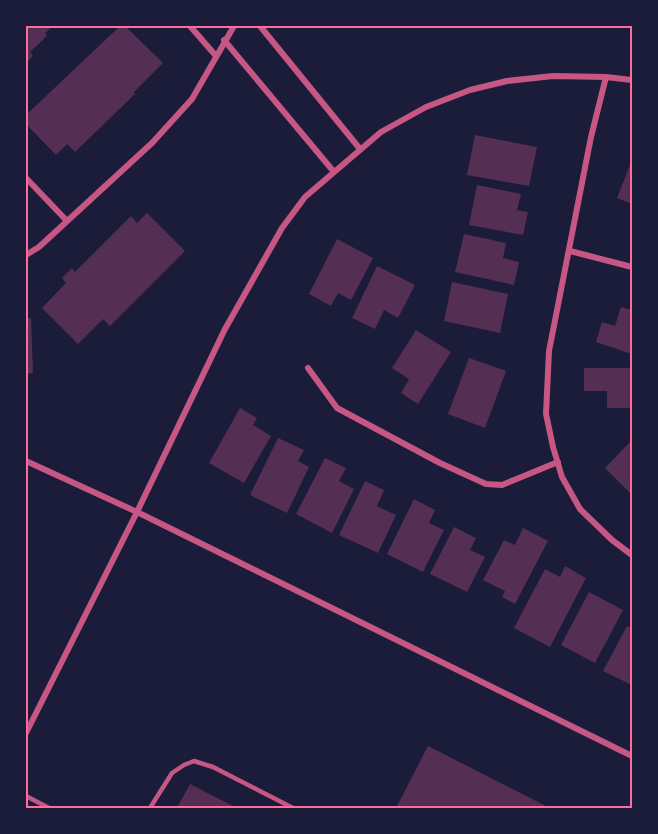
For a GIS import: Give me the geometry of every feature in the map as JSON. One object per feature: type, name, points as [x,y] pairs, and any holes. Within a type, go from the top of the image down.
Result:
[{"type":"street","points":[[190,26],[216,56]]},
{"type":"street","points":[[26,255],[39,247],[152,143],[192,99],[234,26]]},
{"type":"street","points":[[260,26],[360,149]]},
{"type":"street","points":[[225,40],[334,172]]},
{"type":"street","points":[[26,733],[225,330],[282,228],[305,197],[381,132],[426,107],[470,90],[507,81],[553,76],[633,80]]},
{"type":"street","points":[[606,77],[591,137],[549,351],[546,414],[562,477],[580,509],[612,540],[633,555]]},
{"type":"street","points":[[26,178],[67,221]]},
{"type":"street","points":[[570,250],[633,267]]},
{"type":"street","points":[[308,368],[337,408],[440,463],[486,484],[502,485],[558,462]]},
{"type":"street","points":[[26,460],[137,512],[633,756]]},
{"type":"lane","points":[[150,808],[172,773],[194,761],[213,767],[293,808]]},
{"type":"lane","points":[[26,796],[49,808]]},
{"type":"building","points":[[26,26],[53,26],[45,33],[47,36],[30,52],[33,56],[26,63]]},
{"type":"building","points":[[120,26],[125,26],[163,63],[134,92],[135,94],[75,152],[67,144],[56,155],[26,124],[26,115]]},
{"type":"building","points":[[475,135],[537,147],[529,186],[467,175]]},
{"type":"building","points":[[632,160],[632,204],[617,198]]},
{"type":"building","points":[[477,185],[521,194],[517,210],[528,212],[523,235],[469,225]]},
{"type":"building","points":[[147,213],[185,251],[110,326],[103,319],[78,344],[42,308],[66,283],[62,278],[72,268],[75,272],[131,216],[137,223]]},
{"type":"building","points":[[464,234],[506,243],[503,258],[519,262],[514,285],[455,272]]},
{"type":"building","points":[[337,239],[373,258],[351,300],[338,293],[331,306],[309,294]]},
{"type":"building","points":[[377,266],[415,285],[398,318],[384,310],[375,329],[352,318]]},
{"type":"building","points":[[452,282],[508,294],[500,333],[444,321]]},
{"type":"building","points":[[621,307],[632,310],[632,354],[596,342],[602,322],[615,326]]},
{"type":"building","points":[[26,318],[31,318],[33,373],[26,374]]},
{"type":"building","points":[[416,330],[451,352],[418,404],[401,393],[409,379],[392,368]]},
{"type":"building","points":[[469,358],[506,371],[485,428],[448,414]]},
{"type":"building","points":[[584,368],[632,368],[632,408],[607,408],[607,391],[584,391]]},
{"type":"building","points":[[240,408],[257,418],[253,425],[271,436],[244,483],[209,463]]},
{"type":"building","points":[[278,438],[304,450],[298,461],[309,467],[287,513],[250,495]]},
{"type":"building","points":[[632,440],[632,495],[605,468]]},
{"type":"building","points":[[325,458],[346,468],[339,481],[354,489],[332,533],[296,514]]},
{"type":"building","points":[[365,481],[384,490],[377,506],[396,515],[378,553],[339,535]]},
{"type":"building","points":[[414,499],[435,510],[429,523],[444,530],[423,572],[387,554]]},
{"type":"building","points":[[454,527],[476,538],[470,550],[485,557],[467,592],[430,574]]},
{"type":"building","points":[[523,528],[548,541],[515,604],[502,597],[505,591],[483,580],[504,540],[515,545]]},
{"type":"building","points":[[565,566],[586,578],[550,647],[514,628],[545,569],[560,577]]},
{"type":"building","points":[[589,592],[623,610],[595,663],[561,645]]},
{"type":"building","points":[[627,626],[632,629],[632,685],[603,671]]},
{"type":"building","points":[[428,746],[550,808],[396,808]]},
{"type":"building","points":[[190,784],[237,808],[177,808]]}]
